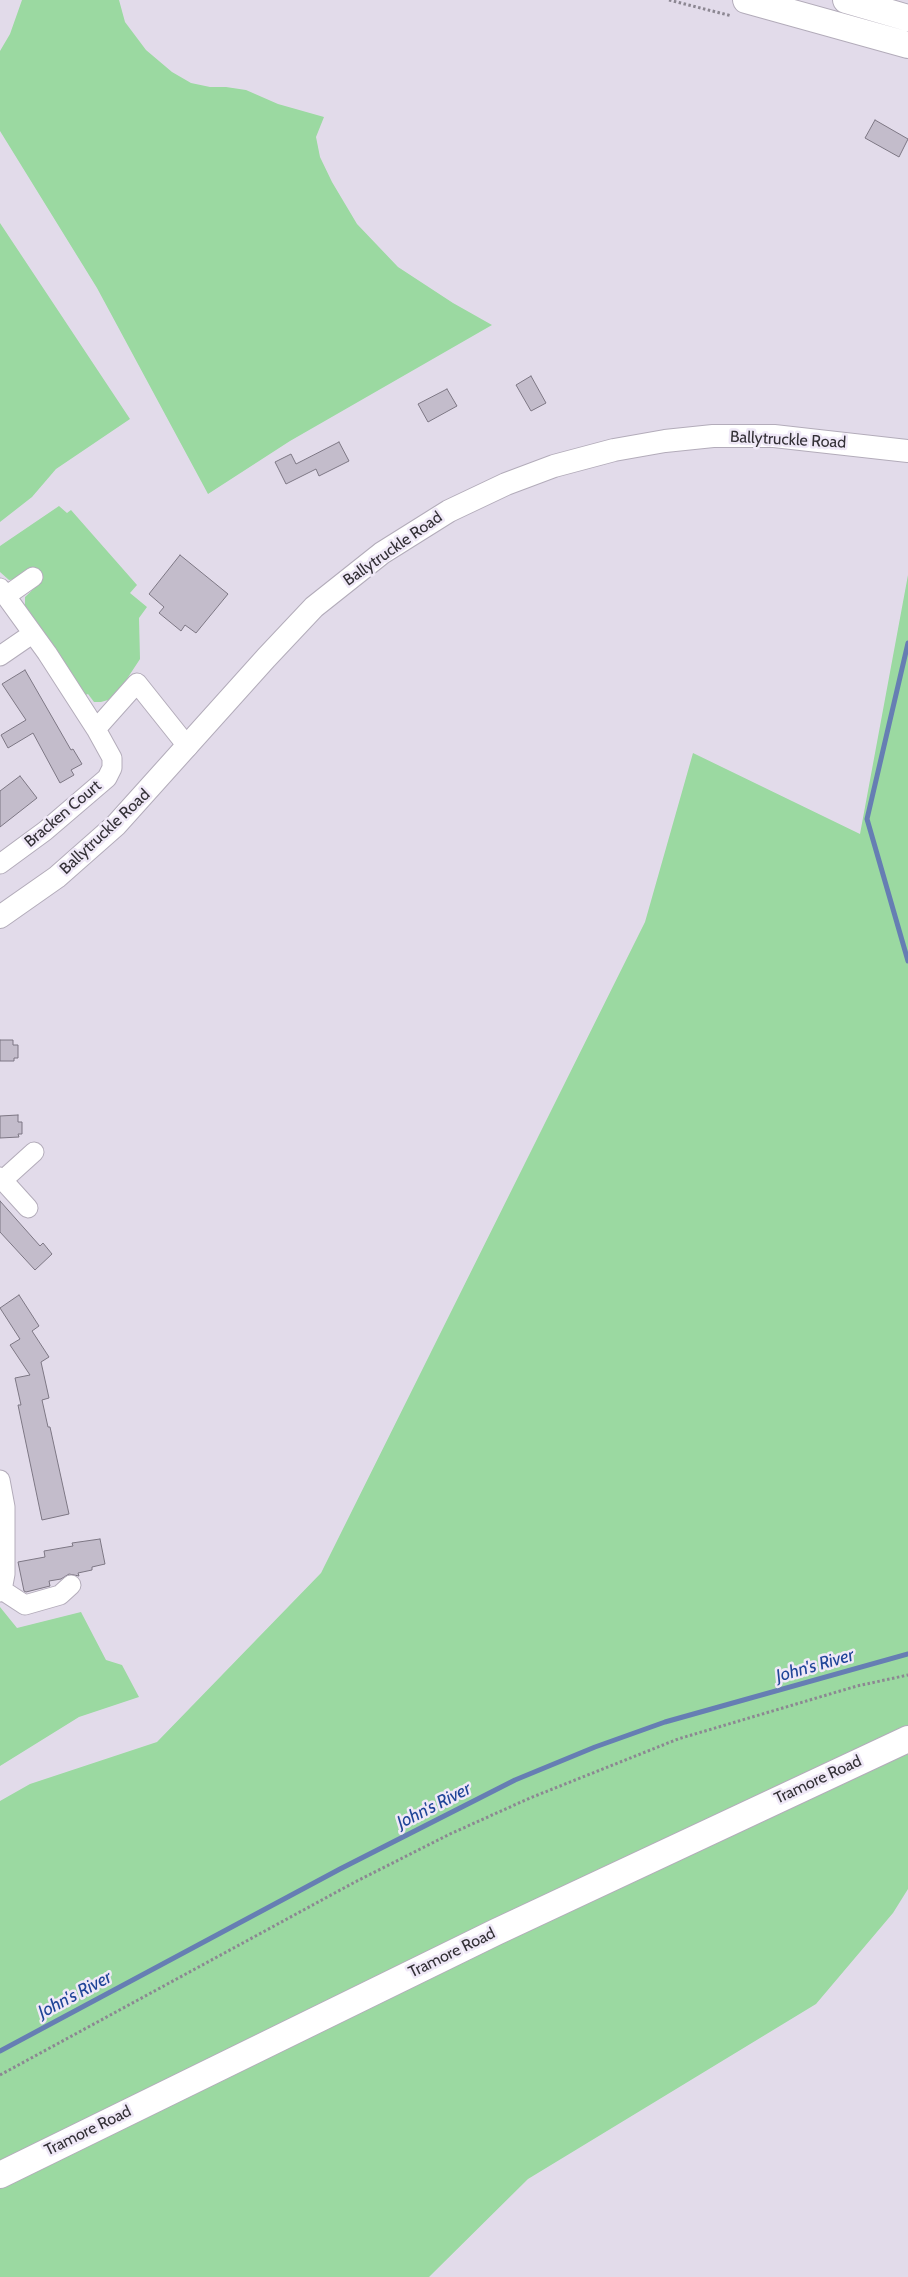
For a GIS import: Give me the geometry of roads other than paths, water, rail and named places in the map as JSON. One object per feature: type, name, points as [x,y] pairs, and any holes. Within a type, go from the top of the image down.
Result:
[{"type":"main road","points":[[746,0],[908,45]]},
{"type":"main road","points":[[846,0],[908,18]]},
{"type":"main road","name":"Tramore Road","points":[[0,2175],[496,1932],[908,1739]]},
{"type":"street","name":"Ballytruckle Road","points":[[0,917],[57,877],[97,843],[137,804],[285,637],[346,580],[382,553],[434,519],[506,484],[544,469],[642,444],[689,438],[742,435],[782,436],[908,451]]},
{"type":"street","name":"Bracken Court","points":[[0,864],[45,831],[107,778],[112,768],[112,758],[96,729],[47,653],[3,592],[33,577]]},
{"type":"street","points":[[0,656],[32,634]]},
{"type":"street","points":[[96,729],[137,684],[188,747]]},
{"type":"street","points":[[28,1208],[1,1179],[34,1152]]},
{"type":"street","points":[[0,1480],[5,1507],[5,1574],[1,1591],[25,1605],[60,1595],[71,1585]]},
{"type":"waterway","points":[[908,643],[867,819],[908,961]]},
{"type":"waterway","name":"John's River","points":[[0,2051],[340,1869],[515,1780],[595,1747],[665,1722],[908,1654]]}]
